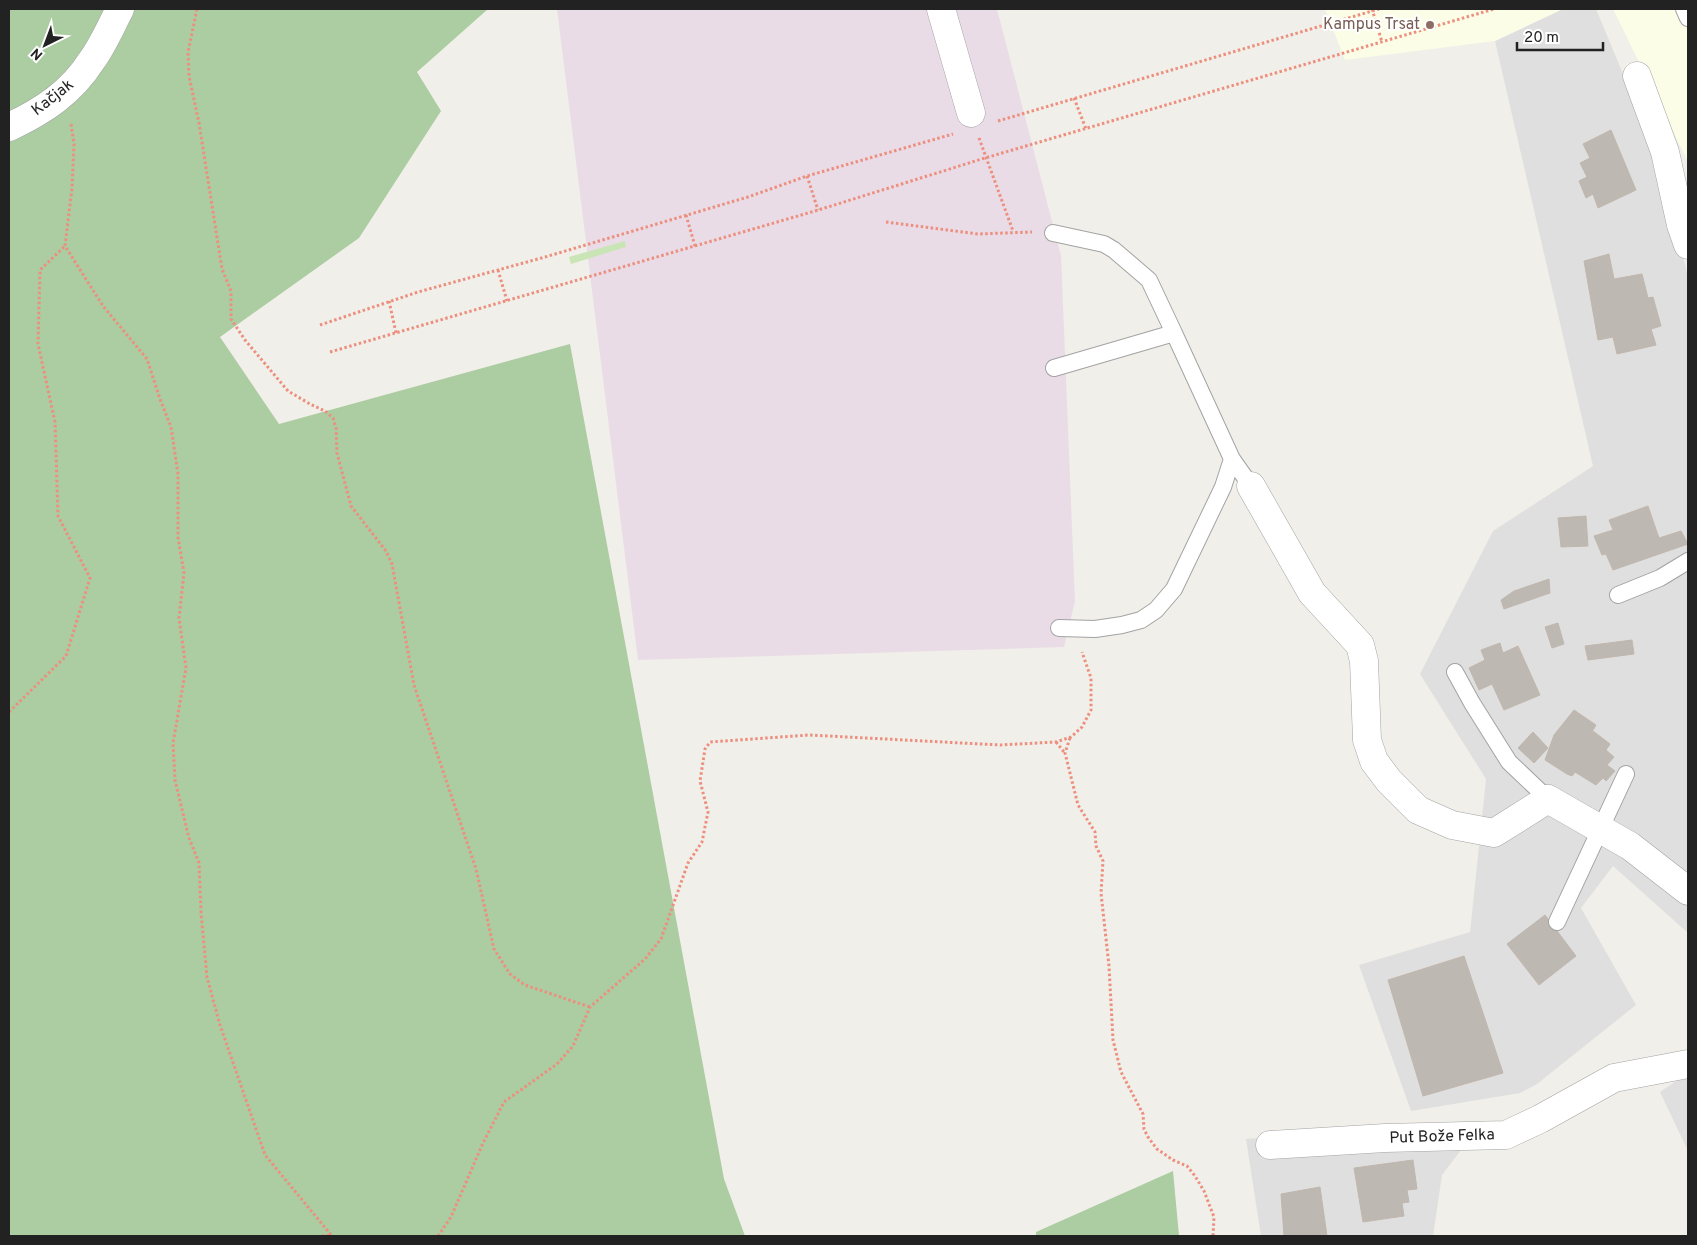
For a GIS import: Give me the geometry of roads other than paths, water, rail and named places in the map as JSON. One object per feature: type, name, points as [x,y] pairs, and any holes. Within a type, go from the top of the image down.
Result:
[{"type":"street","name":"Kačjak","points":[[9,127],[37,113],[72,86],[93,60],[120,9]]},
{"type":"street","points":[[941,9],[969,127]]},
{"type":"street","points":[[1636,76],[1665,152],[1686,229]]},
{"type":"street","points":[[1251,486],[1312,593],[1360,645],[1364,661],[1367,740],[1374,761],[1389,781],[1418,810],[1452,825],[1494,833],[1548,799],[1630,846],[1688,891]]},
{"type":"street","name":"Put Bože Felka","points":[[1270,1145],[1385,1138],[1506,1135],[1540,1119],[1614,1078],[1688,1064]]},
{"type":"lane","points":[[1684,9],[1688,18]]},
{"type":"lane","points":[[1053,233],[1104,244],[1150,280],[1232,459],[1251,486]]},
{"type":"lane","points":[[1054,368],[1174,333]]},
{"type":"lane","points":[[1066,628],[1095,628],[1122,625],[1141,620],[1156,610],[1174,589],[1223,487],[1232,459]]},
{"type":"lane","points":[[1618,595],[1660,578],[1688,561]]},
{"type":"lane","points":[[1455,672],[1509,762],[1548,799]]},
{"type":"lane","points":[[1557,922],[1626,774]]},
{"type":"place","name":"Kampus Trsat","points":[[1430,25]]}]
